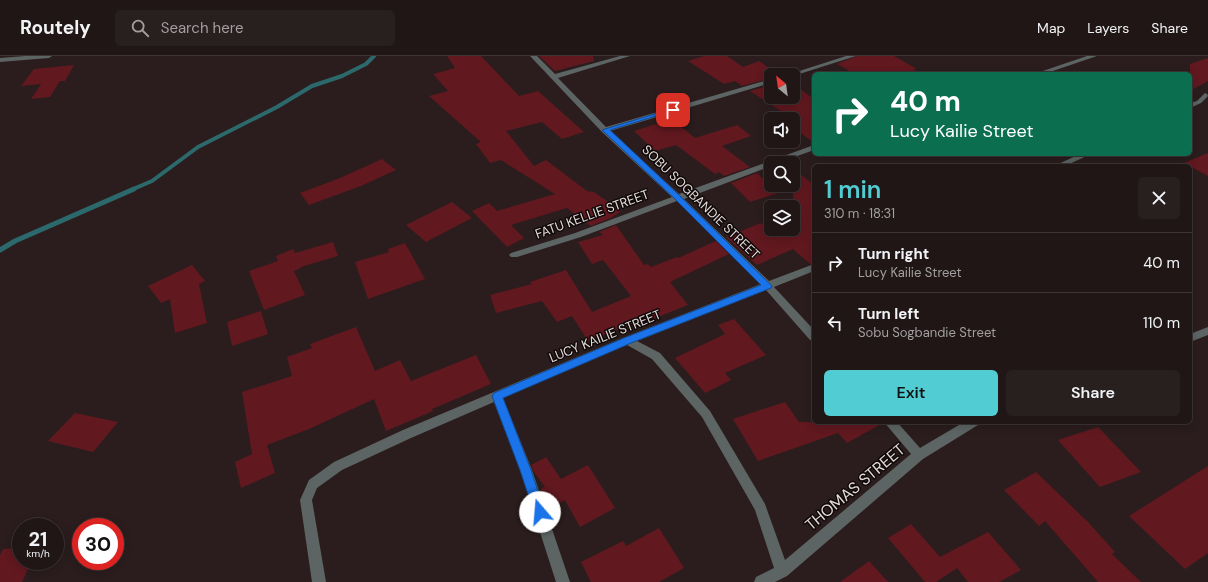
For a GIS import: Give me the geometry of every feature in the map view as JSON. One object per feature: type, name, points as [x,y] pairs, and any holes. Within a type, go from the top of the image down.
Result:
[{"type":"street","points":[[0,60],[49,56]]},
{"type":"street","name":"SOBU SOGBANDIE STREET","points":[[533,56],[605,130],[677,197],[768,286],[812,335]]},
{"type":"street","points":[[553,77],[627,56]]},
{"type":"street","points":[[800,72],[853,56]]},
{"type":"street","points":[[1043,72],[1094,56]]},
{"type":"street","points":[[605,130],[764,83]]},
{"type":"street","points":[[1192,105],[1199,102],[1205,95]]},
{"type":"street","name":"FATU KELLIE STREET","points":[[514,255],[578,235],[812,148]]},
{"type":"street","points":[[1063,164],[1082,156]]},
{"type":"street","name":"LUCY KAILIE STREET","points":[[319,582],[306,500],[313,484],[338,466],[407,434],[627,341],[768,286],[812,267]]},
{"type":"street","points":[[1192,337],[1208,331]]},
{"type":"street","points":[[627,341],[656,356],[706,414],[761,508],[782,570]]},
{"type":"street","points":[[497,396],[526,470],[563,582]]},
{"type":"street","points":[[892,424],[919,455]]},
{"type":"street","name":"THOMAS STREET","points":[[761,582],[782,570],[919,455],[971,424]]},
{"type":"building","points":[[447,56],[481,56],[519,96],[538,91],[584,132],[562,139],[542,122],[506,131],[534,166],[546,160],[587,191],[594,192],[621,211],[611,218],[591,226],[567,208],[511,225],[524,238],[507,247],[472,211],[489,203],[497,211],[555,194],[501,160],[490,163],[476,144],[481,142],[429,96],[448,91],[433,74],[455,68]]},
{"type":"building","points":[[539,56],[593,56],[594,61],[555,71]]},
{"type":"building","points":[[704,56],[727,56],[743,67],[759,61],[769,68],[764,68],[764,80],[742,86],[735,81],[724,84],[688,61]]},
{"type":"building","points":[[857,56],[894,56],[917,69],[913,69],[918,72],[851,72],[837,64]]},
{"type":"building","points":[[1208,58],[1208,81],[1192,90],[1192,72],[1190,72],[1190,64]]},
{"type":"building","points":[[74,65],[65,81],[60,81],[50,97],[31,99],[41,84],[21,86],[34,69]]},
{"type":"building","points":[[764,87],[764,100],[750,91]]},
{"type":"building","points":[[800,89],[812,98],[812,141],[800,132],[800,112],[782,112],[770,104],[800,104]]},
{"type":"building","points":[[672,119],[695,138],[737,125],[751,136],[722,146],[750,167],[724,176],[719,172],[715,174],[676,145],[655,151],[634,131]]},
{"type":"building","points":[[1208,153],[1208,176],[1192,167],[1192,164],[1184,163]]},
{"type":"building","points":[[382,159],[396,170],[361,186],[309,205],[300,193],[340,178]]},
{"type":"building","points":[[757,173],[764,180],[764,192],[778,193],[750,202],[731,183]]},
{"type":"building","points":[[800,174],[812,183],[812,264],[810,264],[793,249],[757,265],[726,237],[761,223],[764,226],[764,236],[800,236],[800,200],[793,200],[793,192],[800,192]]},
{"type":"building","points":[[452,202],[472,218],[426,242],[406,225]]},
{"type":"building","points":[[616,225],[644,265],[648,264],[651,267],[677,257],[678,258],[716,241],[729,254],[670,282],[688,305],[641,324],[639,321],[588,341],[572,316],[557,322],[542,301],[496,313],[490,295],[532,284],[530,282],[566,270],[592,312],[631,296],[603,260],[592,264],[578,242],[603,235],[599,232]]},
{"type":"building","points":[[333,242],[338,256],[301,267],[294,271],[305,295],[264,310],[249,271],[278,261],[276,256],[293,249],[295,253]]},
{"type":"building","points":[[405,243],[425,279],[368,299],[355,262],[389,252],[388,249]]},
{"type":"building","points":[[192,265],[205,281],[199,284],[207,323],[175,333],[170,299],[161,303],[148,286]]},
{"type":"building","points":[[261,311],[268,334],[232,346],[227,322]]},
{"type":"building","points":[[734,319],[766,355],[725,373],[731,380],[705,393],[675,358],[725,334],[718,325]]},
{"type":"building","points":[[356,327],[375,371],[400,360],[411,381],[476,355],[491,384],[432,409],[433,411],[386,431],[374,399],[309,429],[267,445],[275,473],[241,488],[235,462],[252,454],[242,392],[292,376],[287,357],[312,348],[310,344]]},
{"type":"building","points":[[785,402],[799,422],[812,422],[812,424],[881,424],[847,443],[838,433],[758,461],[733,419]]},
{"type":"building","points":[[75,413],[118,422],[93,452],[48,441]]},
{"type":"building","points":[[1098,427],[1141,472],[1100,487],[1058,440]]},
{"type":"building","points":[[546,457],[561,479],[588,465],[615,508],[580,527],[565,500],[551,508],[541,488],[545,487],[534,472],[531,465]]},
{"type":"building","points":[[1208,466],[1208,553],[1185,569],[1129,516]]},
{"type":"building","points":[[1036,472],[1089,523],[1115,552],[1112,554],[1141,582],[1098,582],[1045,521],[1039,526],[1004,490]]},
{"type":"building","points":[[911,524],[940,557],[988,532],[1021,570],[999,582],[968,582],[957,568],[936,582],[925,582],[888,538]]},
{"type":"building","points":[[659,528],[684,568],[659,582],[591,582],[581,562],[623,541],[626,546]]},
{"type":"building","points":[[12,548],[12,570],[28,570],[22,582],[0,582],[0,555],[3,549]]},
{"type":"building","points":[[869,561],[888,582],[840,582]]},
{"type":"waterway","points":[[131,190],[152,181],[198,147],[277,107],[312,86],[342,76],[366,64],[374,56]]},
{"type":"waterway","points":[[0,250],[15,241],[134,189]]},
{"type":"route","points":[[540,512],[526,470],[497,396],[627,341],[768,286],[677,197],[605,130],[673,110]]}]
